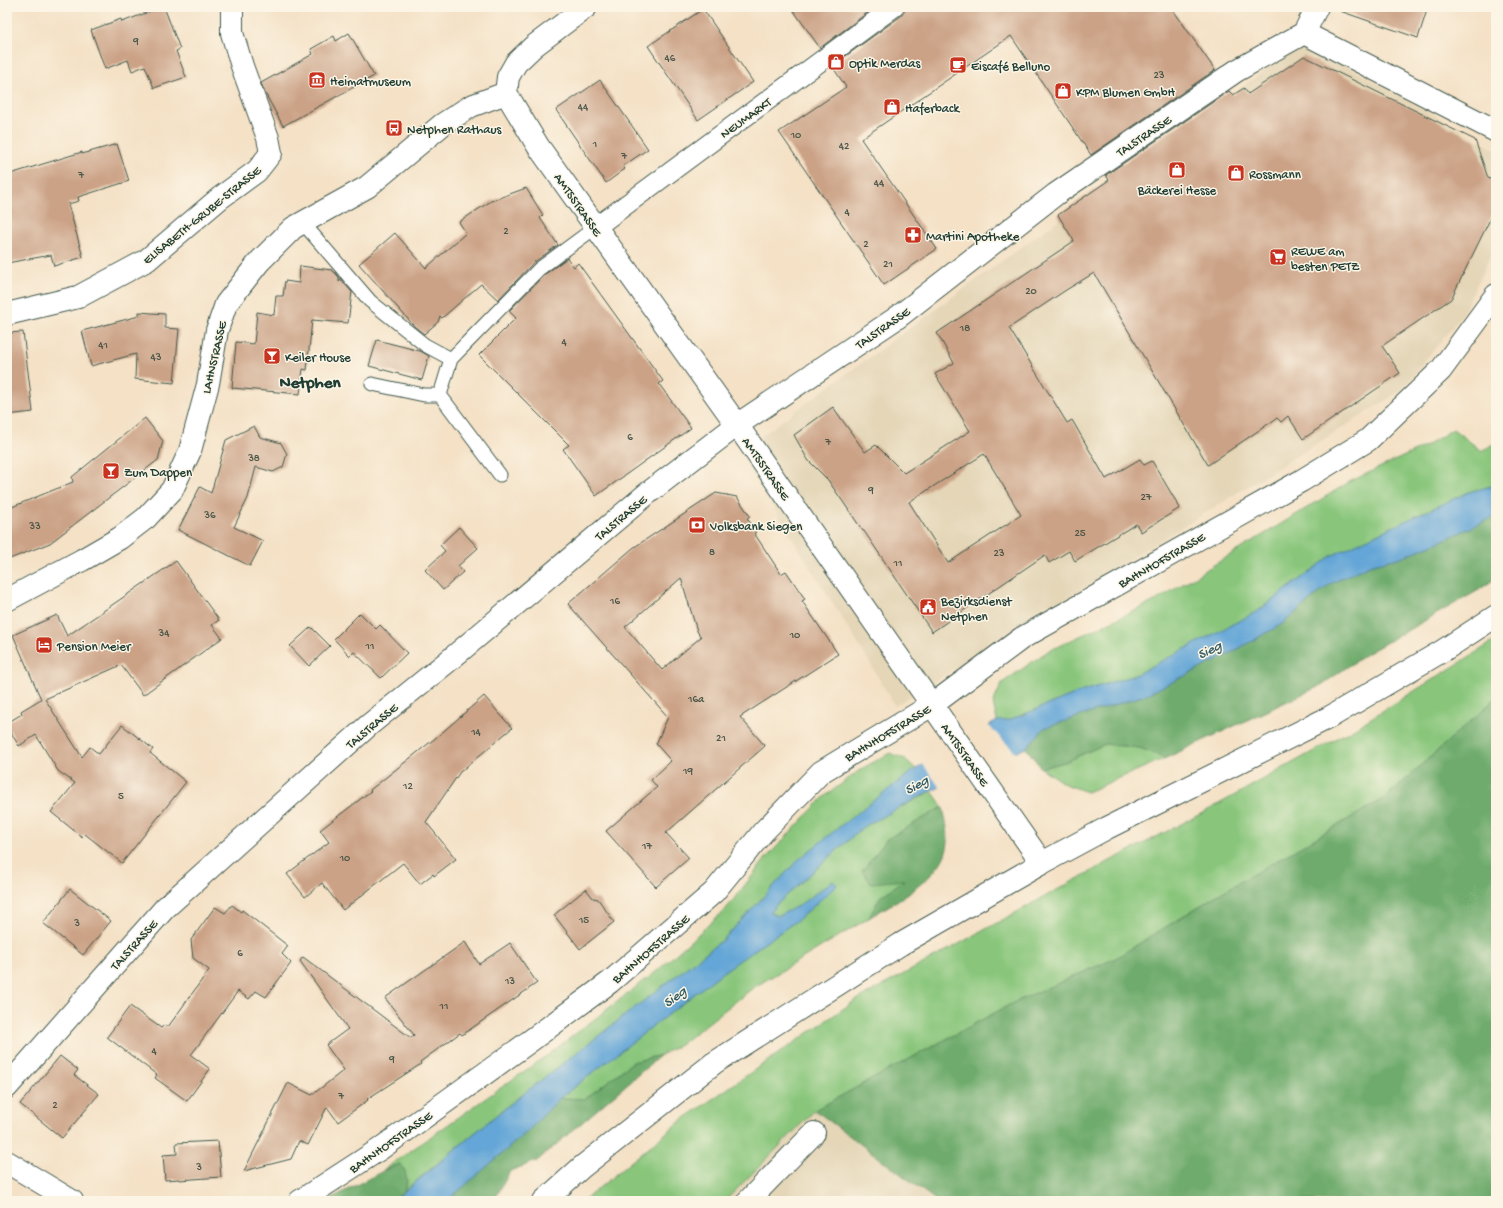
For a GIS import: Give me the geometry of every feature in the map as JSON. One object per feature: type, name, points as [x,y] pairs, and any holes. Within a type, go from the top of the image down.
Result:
[{"type":"street","name":"ELISABETH-GRUBE-STRASSE","points":[[7,314],[78,297],[147,260],[220,198],[257,172],[271,153],[268,138],[242,66],[232,32],[232,7]]},
{"type":"street","points":[[506,93],[508,77],[516,63],[534,46],[586,7]]},
{"type":"street","name":"NEUMARKT","points":[[596,227],[894,7]]},
{"type":"street","points":[[1317,7],[1304,33],[1496,131]]},
{"type":"street","name":"TALSTRASSE","points":[[7,1087],[165,908],[369,725],[446,664],[648,493],[737,425],[898,317],[1061,190],[1236,72],[1304,33]]},
{"type":"street","name":"LAHNSTRASSE","points":[[7,600],[120,538],[146,518],[172,490],[190,451],[208,384],[217,330],[226,304],[259,262],[293,228],[367,187],[443,124],[471,106],[506,93]]},
{"type":"street","name":"AMTSSTRASSE","points":[[506,93],[538,146],[737,425],[1042,863]]},
{"type":"street","name":"BAHNHOFSTRASSE","points":[[300,1201],[380,1149],[610,982],[714,892],[763,832],[820,772],[932,705],[1022,638],[1301,481],[1368,440],[1441,370],[1496,295]]},
{"type":"street","points":[[544,1201],[582,1167],[714,1063],[901,944],[1042,863],[1107,828],[1330,717],[1444,650],[1496,616]]},
{"type":"street","points":[[748,1201],[814,1133]]},
{"type":"street","points":[[7,1162],[72,1201]]},
{"type":"lane","points":[[303,223],[370,301],[425,345],[451,359]]},
{"type":"lane","points":[[440,395],[451,359],[539,269],[596,227]]},
{"type":"lane","points":[[372,384],[424,395],[440,395]]},
{"type":"lane","points":[[440,395],[500,475]]},
{"type":"shaded area","points":[[1304,42],[1496,150],[1496,244],[1462,315],[1401,391],[895,706],[870,663],[739,452]]},
{"type":"shaded area","points":[[815,1110],[937,1201],[725,1201]]},
{"type":"green space","points":[[1453,429],[1482,451],[1496,442],[1496,485],[1469,492],[1331,556],[1258,611],[1135,675],[1077,693],[1010,720],[997,721],[993,703],[1002,683],[1048,651],[1155,601],[1351,481],[1426,446]]},
{"type":"green space","points":[[1496,516],[1496,578],[1479,590],[1366,654],[1320,686],[1166,758],[1140,748],[1105,744],[1065,762],[1041,768],[1026,748],[1044,728],[1145,695],[1222,658],[1282,624],[1330,584],[1369,565],[1398,558],[1437,543]]},
{"type":"green space","points":[[1496,640],[1496,698],[1385,798],[1214,897],[1116,958],[1013,1003],[815,1110],[725,1201],[583,1201],[682,1120],[853,1002],[1108,862],[1210,809],[1355,728]]},
{"type":"green space","points":[[1496,698],[1496,1201],[937,1201],[815,1110],[1013,1003],[1116,958],[1214,897],[1385,798]]},
{"type":"green space","points":[[1105,744],[1140,748],[1166,758],[1087,792],[1065,784],[1041,768],[1065,762]]},
{"type":"green space","points":[[890,753],[905,759],[916,769],[798,860],[725,938],[500,1112],[404,1191],[406,1177],[400,1164],[383,1170],[549,1054],[657,971],[726,909],[767,857],[824,797],[861,769]]},
{"type":"green space","points":[[932,791],[943,807],[887,839],[893,880],[905,880],[880,897],[869,918],[753,988],[681,1044],[661,1055],[633,1062],[585,1099],[560,1098],[723,972],[799,919],[836,885],[833,881],[798,906],[778,916],[770,912],[863,827]]},
{"type":"green space","points":[[943,807],[948,841],[945,854],[939,865],[918,886],[869,918],[880,897],[904,880],[871,883],[862,871],[887,839]]},
{"type":"green space","points":[[661,1055],[537,1161],[510,1171],[494,1201],[447,1201],[528,1131],[560,1098],[585,1099],[633,1062]]},
{"type":"green space","points":[[400,1164],[405,1171],[407,1182],[404,1191],[393,1201],[326,1201],[383,1171]]},
{"type":"water","name":"Sieg","points":[[1496,485],[1496,516],[1437,543],[1398,558],[1369,565],[1330,584],[1282,624],[1222,658],[1145,695],[1044,728],[1026,748],[925,794],[863,827],[770,912],[778,916],[798,906],[833,881],[837,885],[799,919],[723,972],[560,1098],[528,1131],[447,1201],[393,1201],[500,1112],[725,938],[798,860],[911,772],[997,721],[1010,720],[1077,693],[1135,675],[1258,611],[1331,556],[1469,492]]},
{"type":"pier","points":[[987,724],[1017,754],[941,789],[922,763]]},
{"type":"building","points":[[164,7],[180,49],[176,51],[186,77],[154,88],[145,66],[132,71],[128,60],[105,69],[91,30],[121,19],[122,22]]},
{"type":"building","points":[[791,7],[875,7],[820,48]]},
{"type":"building","points":[[905,7],[1171,7],[1215,70],[1091,155],[1011,36],[861,139],[937,249],[884,285],[779,132],[846,87],[832,66],[901,16]]},
{"type":"building","points":[[1341,7],[1428,7],[1418,38],[1340,11]]},
{"type":"building","points":[[703,9],[753,82],[698,120],[648,46]]},
{"type":"building","name":"Heimatmuseum","points":[[349,33],[374,76],[283,126],[261,83],[313,54],[311,49],[334,36],[336,41]]},
{"type":"building","name":"REWE am besten PETZ","points":[[1304,56],[1475,140],[1488,178],[1496,182],[1496,207],[1451,299],[1382,346],[1400,373],[1303,439],[1288,416],[1281,422],[1277,418],[1208,465],[1094,273],[1066,290],[1009,328],[1067,423],[1072,420],[1106,479],[1140,459],[1144,465],[1152,461],[1180,508],[1141,532],[1136,524],[1075,561],[1069,551],[1049,563],[1045,555],[932,632],[828,480],[808,460],[794,435],[833,407],[865,452],[876,445],[904,473],[970,431],[935,374],[954,363],[937,333],[1074,241],[1058,215],[1109,180],[1106,175],[1229,91],[1233,95],[1244,88],[1248,94]],"holes":[[[984,454],[1021,515],[948,563],[909,502]]]},
{"type":"building","points":[[600,80],[648,149],[623,166],[625,169],[606,183],[556,110]]},
{"type":"building","points":[[117,144],[129,181],[78,197],[79,201],[68,204],[83,257],[54,266],[51,255],[7,263],[7,175],[82,152],[82,154]]},
{"type":"building","points":[[526,188],[543,215],[540,218],[558,245],[533,263],[498,300],[481,284],[442,318],[440,316],[438,322],[424,334],[414,326],[359,264],[395,233],[426,268],[466,233],[459,222],[491,201]]},
{"type":"building","points":[[567,258],[574,267],[578,263],[663,381],[659,384],[691,428],[596,496],[563,449],[569,445],[479,355],[516,318],[509,311],[544,275]]},
{"type":"building","name":"Keiler House","points":[[300,266],[332,270],[339,277],[339,282],[341,280],[352,292],[348,323],[312,320],[307,370],[303,369],[300,394],[232,388],[236,342],[254,344],[257,312],[274,315],[276,296],[283,296],[285,281],[299,283]]},
{"type":"building","points":[[139,312],[165,314],[165,328],[179,329],[174,383],[135,379],[136,354],[91,366],[82,331],[139,316]]},
{"type":"building","points":[[23,332],[33,412],[7,415],[7,333]]},
{"type":"building","points":[[377,340],[420,351],[429,356],[422,380],[369,366]]},
{"type":"building","points":[[145,418],[163,441],[158,460],[50,543],[7,560],[7,509],[73,482],[72,477]]},
{"type":"building","points":[[254,426],[260,437],[281,443],[287,454],[283,467],[273,472],[256,467],[248,498],[234,527],[263,541],[250,566],[178,530],[200,487],[211,493],[226,440]]},
{"type":"building","points":[[716,493],[737,497],[750,516],[747,518],[756,532],[754,533],[781,574],[786,571],[805,599],[802,601],[838,654],[740,717],[765,746],[666,833],[689,858],[656,887],[606,831],[657,787],[651,780],[671,761],[656,744],[668,717],[568,604],[633,548]],"holes":[[[681,578],[697,631],[701,637],[662,670],[625,627]]]},
{"type":"building","points":[[459,527],[478,548],[458,566],[463,572],[443,590],[425,570],[445,551],[440,545]]},
{"type":"building","points":[[176,561],[219,620],[212,625],[222,638],[143,695],[121,665],[45,699],[82,757],[90,747],[99,754],[122,725],[153,749],[150,753],[186,782],[122,863],[85,834],[82,837],[51,812],[75,783],[58,771],[36,735],[19,746],[7,726],[7,723],[22,714],[21,711],[41,699],[13,635],[57,615],[67,636]]},
{"type":"building","points":[[360,613],[376,629],[380,625],[407,653],[381,678],[354,652],[350,656],[334,639]]},
{"type":"building","points":[[311,627],[330,646],[309,666],[290,646]]},
{"type":"building","points":[[484,696],[512,728],[460,772],[426,822],[456,859],[434,876],[433,874],[420,884],[403,863],[343,910],[322,883],[305,897],[287,874],[329,842],[320,830],[371,791],[370,790],[438,736]]},
{"type":"building","points":[[70,889],[111,921],[83,955],[43,923]]},
{"type":"building","points":[[586,889],[593,898],[598,899],[614,922],[580,949],[554,915]]},
{"type":"building","points":[[232,905],[241,912],[242,910],[288,946],[282,954],[291,963],[266,997],[256,991],[249,999],[238,991],[191,1055],[210,1069],[187,1101],[155,1078],[157,1075],[107,1037],[130,1006],[161,1028],[164,1025],[168,1027],[209,970],[193,958],[191,940],[215,907],[225,913]]},
{"type":"building","points":[[465,942],[479,964],[510,943],[537,983],[462,1035],[460,1033],[420,1062],[421,1064],[367,1099],[368,1100],[338,1122],[327,1107],[308,1145],[299,1141],[291,1159],[244,1171],[288,1083],[312,1095],[344,1070],[326,1045],[348,1029],[300,961],[303,957],[411,1038],[414,1035],[385,998]]},
{"type":"building","points":[[60,1056],[78,1070],[74,1075],[99,1094],[62,1138],[20,1104]]},
{"type":"building","points":[[218,1141],[221,1177],[165,1180],[163,1155],[177,1154],[176,1143]]},
{"type":"place","name":"Optik Merdas","points":[[836,62]]},
{"type":"place","name":"Eiscafé Belluno","points":[[958,65]]},
{"type":"place","name":"Heimatmuseum","points":[[317,80]]},
{"type":"place","name":"KPM Blumen GmbH","points":[[1063,91]]},
{"type":"place","name":"Haferback","points":[[892,107]]},
{"type":"place","name":"Netphen Rathaus","points":[[394,128]]},
{"type":"place","name":"Bäckerei Hesse","points":[[1177,170]]},
{"type":"place","name":"Rossmann","points":[[1236,173]]},
{"type":"place","name":"Martini Apotheke","points":[[913,235]]},
{"type":"place","name":"REWE am besten PETZ","points":[[1278,257]]},
{"type":"place","name":"Keiler House","points":[[272,356]]},
{"type":"place","name":"Zum Dappen","points":[[111,471]]},
{"type":"place","name":"Volksbank Siegen","points":[[697,525]]},
{"type":"place","name":"Bezirksdienst Netphen","points":[[928,607]]},
{"type":"place","name":"Pension Meier","points":[[44,645]]},
{"type":"district","name":"Netphen","points":[[310,381]]}]
